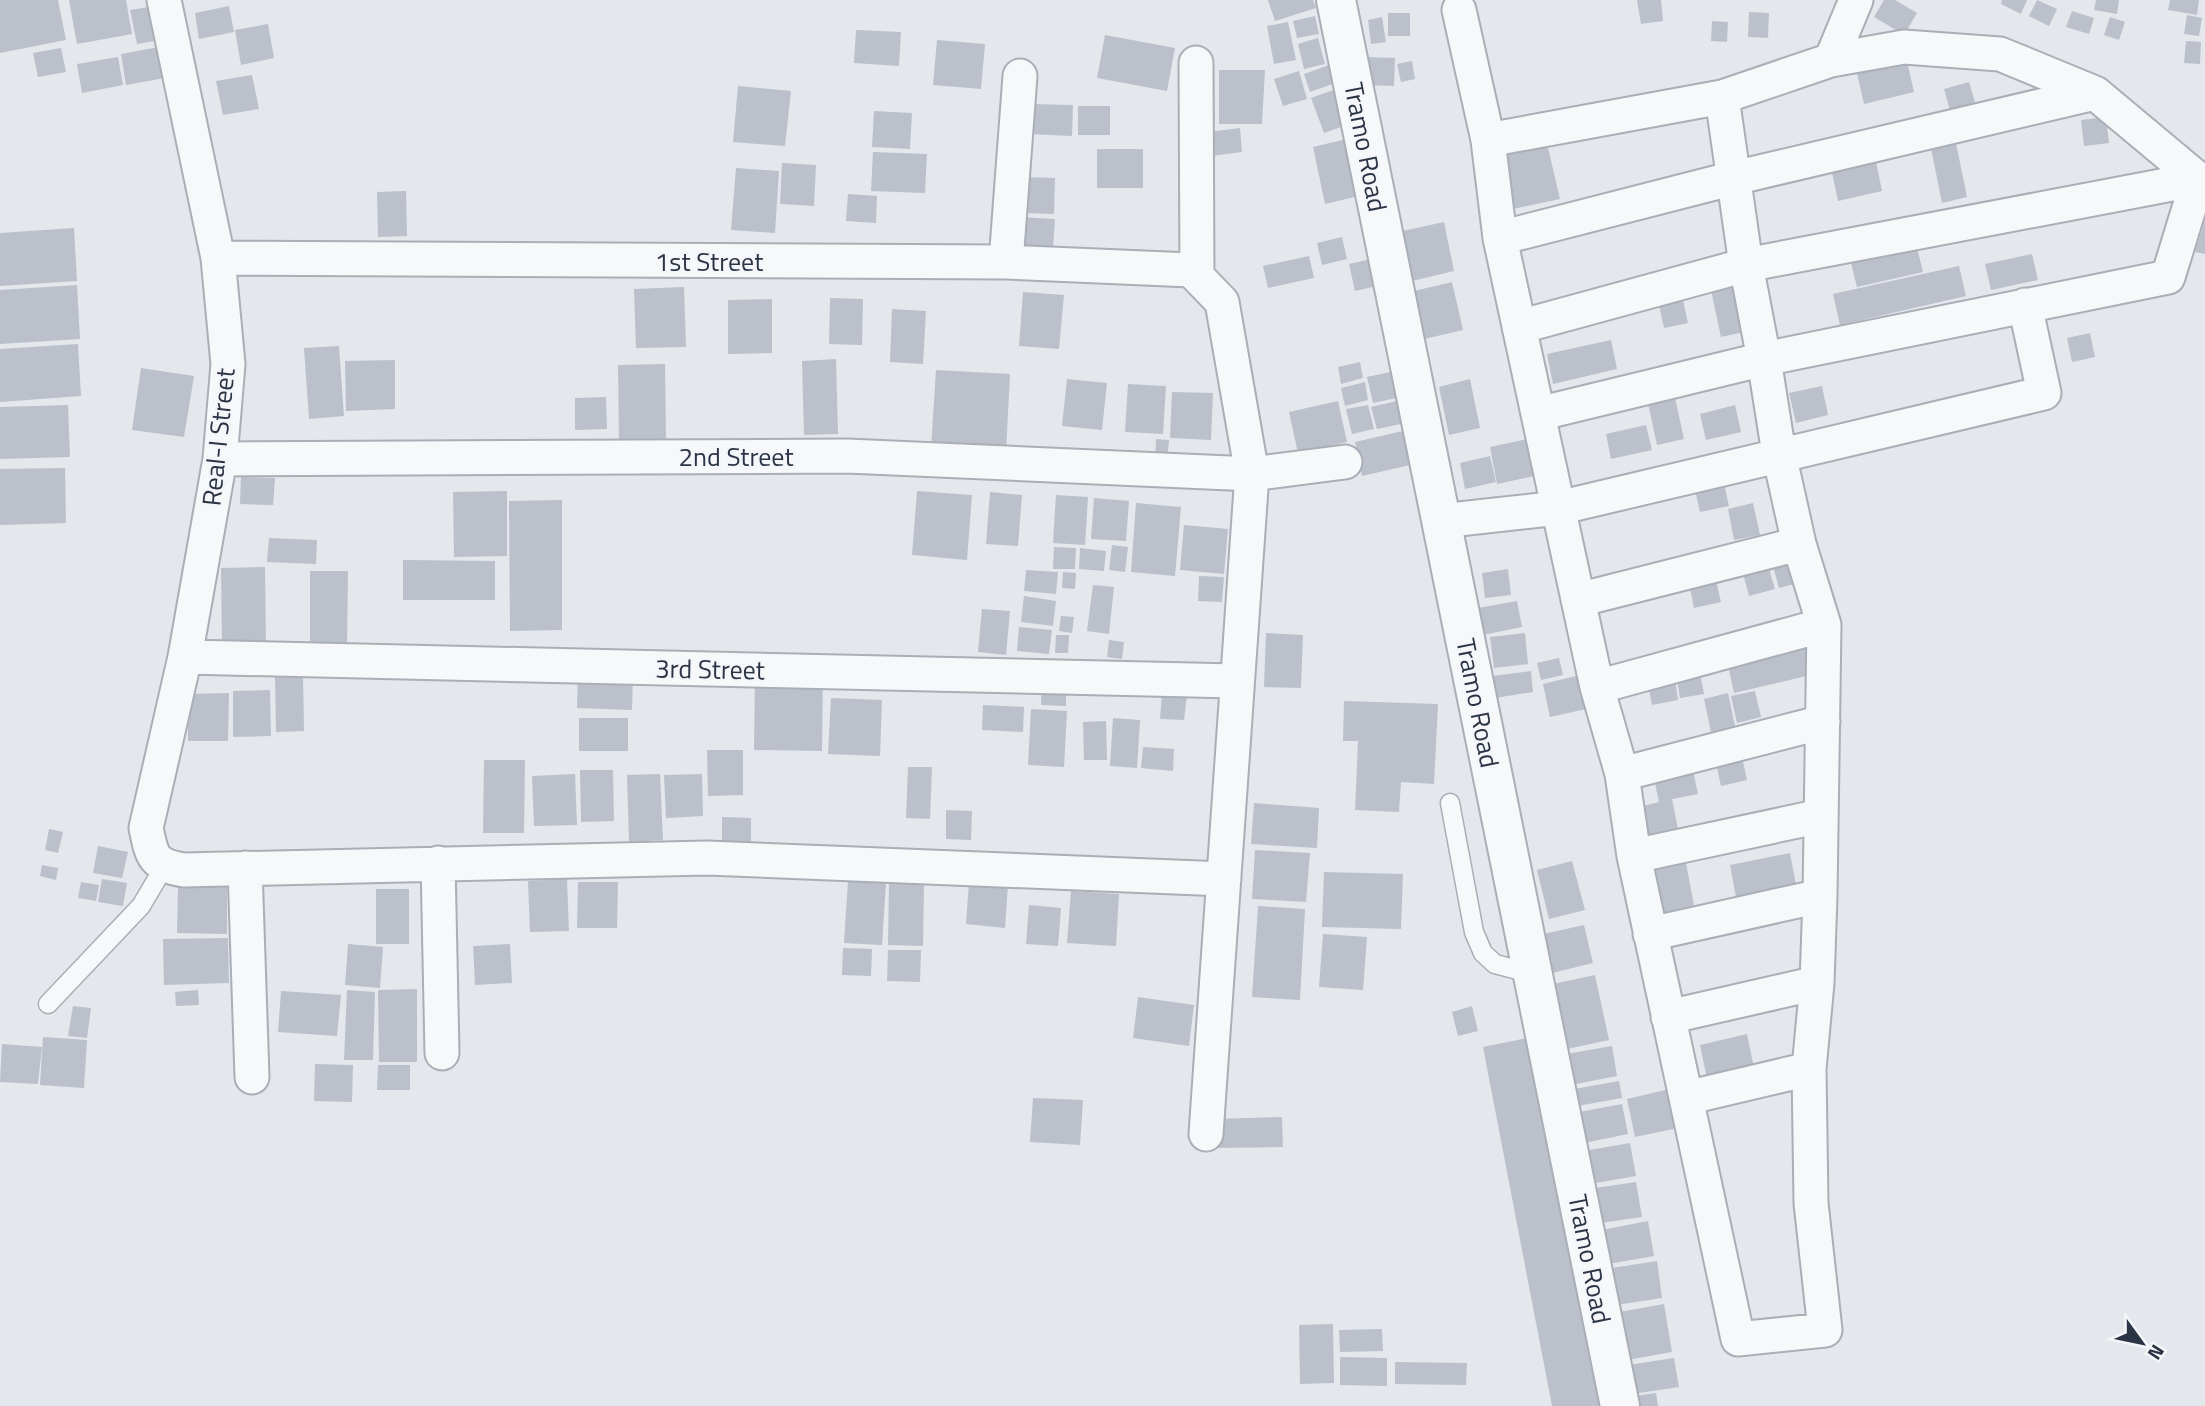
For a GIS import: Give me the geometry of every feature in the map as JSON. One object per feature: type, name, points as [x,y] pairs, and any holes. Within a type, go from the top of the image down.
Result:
[{"type":"street","name":"Real-I Street","points":[[164,0],[218,258],[228,364],[220,459],[185,657],[146,828],[152,855],[164,867]]},
{"type":"street","name":"Tramo Road","points":[[1336,0],[1620,1406]]},
{"type":"street","points":[[1831,60],[1856,0]]},
{"type":"street","points":[[1458,10],[1488,140],[1500,237],[1597,687],[1622,774],[1634,856],[1650,934],[1738,1339],[1825,1330],[1811,1203],[1808,1069],[1817,983],[1824,625],[1799,544],[1779,454],[1746,265],[1722,97]]},
{"type":"street","points":[[1488,140],[1722,97],[1831,60],[1904,47],[2000,54],[2095,93],[2198,179]]},
{"type":"street","points":[[1196,63],[1197,276],[1222,302],[1252,474],[1206,1135]]},
{"type":"street","points":[[1006,262],[1020,76]]},
{"type":"street","points":[[1500,237],[1734,178],[2095,93]]},
{"type":"street","points":[[1519,327],[1746,265],[2198,179]]},
{"type":"street","points":[[1538,414],[1764,359],[2168,277],[2198,179]]},
{"type":"street","name":"1st Street","points":[[218,258],[1006,262],[1191,270],[1197,276]]},
{"type":"street","points":[[1441,521],[1558,508],[2044,393],[2025,305]]},
{"type":"street","name":"2nd Street","points":[[220,459],[847,456],[1252,474],[1345,462]]},
{"type":"street","points":[[1578,600],[1799,544]]},
{"type":"street","points":[[1597,687],[1824,625]]},
{"type":"street","name":"3rd Street","points":[[185,657],[1236,681]]},
{"type":"street","points":[[1622,774],[1823,722]]},
{"type":"street","points":[[1634,856],[1821,816]]},
{"type":"street","points":[[164,867],[184,870],[707,858],[1224,879]]},
{"type":"street","points":[[438,863],[442,1053]]},
{"type":"street","points":[[245,868],[252,1077]]},
{"type":"street","points":[[1650,934],[1820,896]]},
{"type":"street","points":[[1668,1017],[1817,983]]},
{"type":"street","points":[[1686,1098],[1808,1069]]},
{"type":"lane","points":[[1450,803],[1474,932],[1483,953],[1495,964],[1533,974]]},
{"type":"lane","points":[[48,1004],[141,906],[164,867]]},
{"type":"building","points":[[0,0],[58,0],[66,40],[0,53]]},
{"type":"building","points":[[69,0],[126,0],[132,34],[77,44]]},
{"type":"building","points":[[1268,0],[1313,0],[1316,8],[1275,21]]},
{"type":"building","points":[[1637,0],[1661,0],[1663,21],[1641,24]]},
{"type":"building","points":[[1884,0],[1895,0],[1917,13],[1904,35],[1874,17]]},
{"type":"building","points":[[2002,0],[2027,0],[2021,14],[2001,4]]},
{"type":"building","points":[[2037,0],[2057,9],[2049,26],[2029,16]]},
{"type":"building","points":[[2096,0],[2119,0],[2117,14],[2094,10]]},
{"type":"building","points":[[2170,0],[2199,0],[2197,15],[2168,10]]},
{"type":"building","points":[[155,6],[161,40],[137,44],[130,10]]},
{"type":"building","points":[[229,6],[234,32],[199,39],[195,13]]},
{"type":"building","points":[[2072,11],[2094,18],[2089,34],[2066,27]]},
{"type":"building","points":[[1749,12],[1769,13],[1768,38],[1748,37]]},
{"type":"building","points":[[1388,13],[1410,13],[1410,36],[1388,36]]},
{"type":"building","points":[[2187,15],[2202,18],[2199,36],[2184,34]]},
{"type":"building","points":[[1315,16],[1319,34],[1297,38],[1293,21]]},
{"type":"building","points":[[1382,17],[1386,42],[1371,44],[1368,20]]},
{"type":"building","points":[[2110,17],[2125,22],[2119,40],[2104,35]]},
{"type":"building","points":[[1712,21],[1728,22],[1727,42],[1711,41]]},
{"type":"building","points":[[1288,22],[1296,60],[1274,64],[1267,26]]},
{"type":"building","points":[[268,24],[274,58],[241,65],[235,30]]},
{"type":"building","points":[[856,30],[901,32],[899,66],[854,63]]},
{"type":"building","points":[[1105,35],[1175,48],[1167,91],[1097,78]]},
{"type":"building","points":[[1318,38],[1325,64],[1304,69],[1298,44]]},
{"type":"building","points":[[937,40],[985,44],[981,89],[933,85]]},
{"type":"building","points":[[2186,41],[2201,42],[2200,64],[2184,63]]},
{"type":"building","points":[[159,47],[165,78],[126,85],[121,54]]},
{"type":"building","points":[[61,48],[66,72],[38,77],[33,53]]},
{"type":"building","points":[[118,57],[123,85],[82,93],[77,64]]},
{"type":"building","points":[[1366,57],[1395,58],[1394,86],[1365,85]]},
{"type":"building","points":[[1906,57],[1914,92],[1864,104],[1856,69]]},
{"type":"building","points":[[1412,61],[1415,79],[1401,82],[1397,64]]},
{"type":"building","points":[[1332,64],[1338,82],[1310,92],[1304,74]]},
{"type":"building","points":[[1219,70],[1265,70],[1262,124],[1219,124]]},
{"type":"building","points":[[1299,71],[1307,99],[1283,106],[1274,79]]},
{"type":"building","points":[[252,75],[259,109],[223,115],[216,81]]},
{"type":"building","points":[[1969,82],[1977,109],[1952,117],[1944,89]]},
{"type":"building","points":[[738,86],[791,91],[785,146],[733,142]]},
{"type":"building","points":[[1339,88],[1352,123],[1324,133],[1311,98]]},
{"type":"building","points":[[1029,104],[1073,105],[1072,136],[1028,134]]},
{"type":"building","points":[[1078,106],[1110,106],[1110,135],[1078,135]]},
{"type":"building","points":[[874,111],[912,113],[910,149],[872,147]]},
{"type":"building","points":[[2106,117],[2109,143],[2084,146],[2081,120]]},
{"type":"building","points":[[1240,128],[1242,152],[1211,156],[1208,132]]},
{"type":"building","points":[[1545,135],[1560,199],[1513,209],[1499,145]]},
{"type":"building","points":[[1355,137],[1367,194],[1325,204],[1313,147]]},
{"type":"building","points":[[1956,143],[1967,197],[1942,203],[1931,148]]},
{"type":"building","points":[[1097,149],[1143,149],[1143,188],[1097,188]]},
{"type":"building","points":[[873,152],[927,154],[925,193],[871,191]]},
{"type":"building","points":[[1875,157],[1882,191],[1838,201],[1831,168]]},
{"type":"building","points":[[782,163],[816,165],[814,206],[780,204]]},
{"type":"building","points":[[736,168],[779,171],[775,233],[731,230]]},
{"type":"building","points":[[1023,177],[1055,178],[1054,214],[1022,213]]},
{"type":"building","points":[[406,191],[407,236],[378,237],[377,192]]},
{"type":"building","points":[[848,194],[877,196],[876,223],[846,221]]},
{"type":"building","points":[[1020,217],[1055,219],[1053,248],[1019,246]]},
{"type":"building","points":[[2205,220],[2205,254],[2195,252]]},
{"type":"building","points":[[1444,222],[1454,271],[1408,282],[1398,232]]},
{"type":"building","points":[[74,228],[77,281],[0,286],[0,233]]},
{"type":"building","points":[[1342,237],[1347,259],[1322,265],[1317,243]]},
{"type":"building","points":[[1916,244],[1923,272],[1857,287],[1850,259]]},
{"type":"building","points":[[2032,254],[2038,280],[1991,290],[1985,264]]},
{"type":"building","points":[[1309,256],[1314,278],[1268,288],[1263,266]]},
{"type":"building","points":[[1380,257],[1386,284],[1355,291],[1349,264]]},
{"type":"building","points":[[1959,266],[1966,296],[1840,325],[1833,294]]},
{"type":"building","points":[[1452,282],[1463,330],[1420,340],[1410,292]]},
{"type":"building","points":[[1739,284],[1749,331],[1721,337],[1711,290]]},
{"type":"building","points":[[77,285],[80,339],[0,344],[0,290]]},
{"type":"building","points":[[684,287],[686,347],[636,348],[634,289]]},
{"type":"building","points":[[1681,291],[1688,323],[1664,328],[1657,296]]},
{"type":"building","points":[[1023,292],[1064,295],[1059,349],[1019,346]]},
{"type":"building","points":[[830,298],[863,299],[862,345],[829,344]]},
{"type":"building","points":[[772,299],[772,353],[728,354],[728,300]]},
{"type":"building","points":[[892,309],[926,311],[923,364],[890,362]]},
{"type":"building","points":[[2090,333],[2095,357],[2072,362],[2067,338]]},
{"type":"building","points":[[1611,340],[1617,369],[1553,384],[1547,354]]},
{"type":"building","points":[[78,344],[81,396],[0,402],[0,349]]},
{"type":"building","points":[[339,346],[344,416],[309,419],[304,348]]},
{"type":"building","points":[[836,359],[838,434],[804,435],[802,361]]},
{"type":"building","points":[[395,360],[395,409],[346,411],[345,361]]},
{"type":"building","points":[[1360,362],[1363,378],[1341,384],[1338,367]]},
{"type":"building","points":[[665,364],[666,441],[619,442],[618,365]]},
{"type":"building","points":[[141,368],[194,376],[184,437],[132,430]]},
{"type":"building","points":[[936,370],[1010,374],[1006,452],[931,448]]},
{"type":"building","points":[[1395,371],[1401,397],[1373,403],[1367,377]]},
{"type":"building","points":[[1067,379],[1107,383],[1102,430],[1062,426]]},
{"type":"building","points":[[1470,379],[1480,428],[1449,435],[1439,387]]},
{"type":"building","points":[[1365,382],[1368,400],[1345,406],[1341,388]]},
{"type":"building","points":[[1128,384],[1166,386],[1163,434],[1125,432]]},
{"type":"building","points":[[1822,386],[1828,415],[1796,423],[1789,393]]},
{"type":"building","points":[[1172,392],[1213,393],[1211,440],[1170,438]]},
{"type":"building","points":[[1674,393],[1684,439],[1657,445],[1647,399]]},
{"type":"building","points":[[606,397],[607,429],[575,430],[575,398]]},
{"type":"building","points":[[1401,400],[1406,423],[1377,429],[1371,407]]},
{"type":"building","points":[[1338,401],[1347,442],[1298,453],[1289,412]]},
{"type":"building","points":[[68,405],[70,457],[0,459],[0,407]]},
{"type":"building","points":[[1368,405],[1374,429],[1352,434],[1346,409]]},
{"type":"building","points":[[1735,405],[1741,432],[1706,440],[1700,414]]},
{"type":"building","points":[[1646,425],[1652,450],[1611,459],[1606,434]]},
{"type":"building","points":[[1403,431],[1410,465],[1362,476],[1355,442]]},
{"type":"building","points":[[1537,437],[1544,474],[1497,484],[1490,447]]},
{"type":"building","points":[[1156,439],[1169,440],[1167,463],[1155,462]]},
{"type":"building","points":[[1490,456],[1496,482],[1465,489],[1460,463]]},
{"type":"building","points":[[65,468],[66,523],[0,525],[0,469]]},
{"type":"building","points":[[1722,475],[1729,506],[1700,512],[1693,482]]},
{"type":"building","points":[[241,477],[275,478],[273,505],[240,504]]},
{"type":"building","points":[[507,491],[507,556],[454,557],[453,492]]},
{"type":"building","points":[[917,491],[972,495],[967,560],[912,555]]},
{"type":"building","points":[[990,492],[1022,495],[1018,546],[986,544]]},
{"type":"building","points":[[1056,495],[1088,497],[1085,545],[1053,543]]},
{"type":"building","points":[[1094,498],[1129,501],[1126,541],[1091,539]]},
{"type":"building","points":[[562,500],[562,630],[510,631],[509,501]]},
{"type":"building","points":[[1136,503],[1181,507],[1175,576],[1131,572]]},
{"type":"building","points":[[1753,503],[1760,535],[1734,540],[1728,509]]},
{"type":"building","points":[[1184,525],[1228,529],[1224,574],[1180,570]]},
{"type":"building","points":[[269,538],[317,540],[316,564],[267,562]]},
{"type":"building","points":[[1112,545],[1128,547],[1125,572],[1109,570]]},
{"type":"building","points":[[1054,547],[1076,548],[1075,569],[1053,569]]},
{"type":"building","points":[[1080,548],[1106,551],[1104,571],[1079,569]]},
{"type":"building","points":[[1795,553],[1802,582],[1779,588],[1771,559]]},
{"type":"building","points":[[1766,559],[1775,589],[1749,596],[1741,566]]},
{"type":"building","points":[[403,560],[495,561],[495,600],[403,600]]},
{"type":"building","points":[[265,567],[266,647],[222,647],[221,568]]},
{"type":"building","points":[[1508,569],[1511,595],[1485,598],[1482,573]]},
{"type":"building","points":[[1026,570],[1058,572],[1056,594],[1024,591]]},
{"type":"building","points":[[310,571],[348,571],[347,647],[310,647]]},
{"type":"building","points":[[1063,572],[1076,573],[1075,589],[1062,588]]},
{"type":"building","points":[[1714,572],[1721,602],[1694,608],[1688,578]]},
{"type":"building","points":[[1199,576],[1224,577],[1222,602],[1198,601]]},
{"type":"building","points":[[1093,585],[1114,587],[1109,634],[1087,631]]},
{"type":"building","points":[[1024,596],[1056,601],[1053,626],[1021,622]]},
{"type":"building","points":[[1517,601],[1522,627],[1483,635],[1478,608]]},
{"type":"building","points":[[982,609],[1010,611],[1006,655],[978,652]]},
{"type":"building","points":[[1061,616],[1074,617],[1072,633],[1059,631]]},
{"type":"building","points":[[1019,627],[1052,630],[1049,654],[1017,651]]},
{"type":"building","points":[[1266,633],[1303,635],[1301,688],[1264,687]]},
{"type":"building","points":[[1525,633],[1528,664],[1494,668],[1490,637]]},
{"type":"building","points":[[1056,635],[1069,635],[1068,653],[1055,653]]},
{"type":"building","points":[[1109,640],[1124,642],[1122,659],[1107,657]]},
{"type":"building","points":[[1808,641],[1815,674],[1734,693],[1727,660]]},
{"type":"building","points":[[1559,658],[1563,675],[1541,680],[1537,663]]},
{"type":"building","points":[[578,668],[633,670],[632,710],[577,708]]},
{"type":"building","points":[[1699,668],[1704,694],[1680,698],[1676,673]]},
{"type":"building","points":[[1531,671],[1533,692],[1495,698],[1492,676]]},
{"type":"building","points":[[1674,673],[1678,700],[1652,705],[1647,678]]},
{"type":"building","points":[[755,674],[823,675],[822,751],[754,750]]},
{"type":"building","points":[[1584,674],[1591,708],[1550,717],[1543,684]]},
{"type":"building","points":[[303,675],[304,731],[276,732],[275,676]]},
{"type":"building","points":[[1042,679],[1066,680],[1066,706],[1041,705]]},
{"type":"building","points":[[270,690],[271,736],[233,737],[233,691]]},
{"type":"building","points":[[1755,691],[1761,717],[1737,723],[1731,696]]},
{"type":"building","points":[[229,693],[228,741],[188,741],[188,694]]},
{"type":"building","points":[[1162,693],[1187,695],[1184,720],[1160,719]]},
{"type":"building","points":[[1728,693],[1735,726],[1711,732],[1704,699]]},
{"type":"building","points":[[831,698],[882,700],[880,756],[828,754]]},
{"type":"building","points":[[1344,701],[1438,704],[1434,784],[1401,782],[1399,812],[1355,810],[1358,741],[1343,741]]},
{"type":"building","points":[[983,705],[1024,707],[1023,732],[982,730]]},
{"type":"building","points":[[1031,709],[1067,711],[1064,767],[1028,765]]},
{"type":"building","points":[[579,718],[628,718],[628,751],[579,751]]},
{"type":"building","points":[[1113,718],[1140,720],[1137,768],[1110,766]]},
{"type":"building","points":[[1106,721],[1107,760],[1084,760],[1083,722]]},
{"type":"building","points":[[1143,747],[1174,749],[1173,771],[1141,768]]},
{"type":"building","points":[[1740,748],[1747,780],[1721,786],[1714,754]]},
{"type":"building","points":[[707,750],[743,750],[743,795],[708,796]]},
{"type":"building","points":[[484,760],[525,760],[524,833],[483,833]]},
{"type":"building","points":[[1691,761],[1698,794],[1672,799],[1679,834],[1646,841],[1639,807],[1659,802],[1652,769]]},
{"type":"building","points":[[908,767],[932,767],[930,819],[906,818]]},
{"type":"building","points":[[580,770],[613,770],[614,821],[581,822]]},
{"type":"building","points":[[575,774],[577,825],[534,826],[532,776]]},
{"type":"building","points":[[660,774],[663,840],[629,842],[627,775]]},
{"type":"building","points":[[702,774],[703,816],[666,818],[664,775]]},
{"type":"building","points":[[1254,803],[1319,808],[1317,848],[1251,844]]},
{"type":"building","points":[[946,810],[972,811],[971,840],[946,839]]},
{"type":"building","points":[[722,817],[751,818],[751,847],[722,846]]},
{"type":"building","points":[[49,829],[63,832],[58,853],[45,850]]},
{"type":"building","points":[[98,846],[128,852],[122,878],[93,873]]},
{"type":"building","points":[[1255,850],[1310,853],[1306,902],[1252,899]]},
{"type":"building","points":[[1684,852],[1694,906],[1661,913],[1651,858]]},
{"type":"building","points":[[1790,853],[1796,885],[1736,897],[1730,865]]},
{"type":"building","points":[[1572,861],[1585,910],[1549,919],[1537,870]]},
{"type":"building","points":[[42,865],[58,868],[56,880],[40,876]]},
{"type":"building","points":[[1324,872],[1403,874],[1401,929],[1322,927]]},
{"type":"building","points":[[102,879],[127,883],[123,906],[98,902]]},
{"type":"building","points":[[567,879],[569,931],[530,932],[528,881]]},
{"type":"building","points":[[848,881],[886,883],[882,945],[844,943]]},
{"type":"building","points":[[81,882],[99,885],[96,901],[78,898]]},
{"type":"building","points":[[578,882],[618,882],[617,928],[577,928]]},
{"type":"building","points":[[889,882],[924,883],[923,946],[888,945]]},
{"type":"building","points":[[969,882],[1008,885],[1005,928],[966,924]]},
{"type":"building","points":[[178,887],[227,887],[227,934],[177,933]]},
{"type":"building","points":[[376,889],[409,889],[409,944],[376,944]]},
{"type":"building","points":[[1071,891],[1119,894],[1116,946],[1067,943]]},
{"type":"building","points":[[1029,905],[1061,908],[1058,946],[1026,944]]},
{"type":"building","points":[[1258,906],[1305,909],[1300,1000],[1252,997]]},
{"type":"building","points":[[1584,925],[1593,963],[1548,974],[1539,935]]},
{"type":"building","points":[[1323,934],[1367,937],[1363,990],[1319,987]]},
{"type":"building","points":[[228,938],[229,983],[164,985],[163,939]]},
{"type":"building","points":[[348,944],[383,947],[380,988],[345,985]]},
{"type":"building","points":[[510,944],[512,983],[475,985],[473,946]]},
{"type":"building","points":[[843,948],[872,949],[871,976],[842,975]]},
{"type":"building","points":[[888,950],[921,950],[920,982],[887,981]]},
{"type":"building","points":[[1595,975],[1609,1040],[1567,1049],[1553,984]]},
{"type":"building","points":[[417,989],[417,1062],[379,1062],[378,990]]},
{"type":"building","points":[[198,990],[199,1005],[176,1006],[175,992]]},
{"type":"building","points":[[347,990],[375,992],[373,1060],[344,1060]]},
{"type":"building","points":[[281,991],[341,995],[337,1036],[278,1032]]},
{"type":"building","points":[[1138,997],[1194,1005],[1189,1046],[1133,1038]]},
{"type":"building","points":[[73,1006],[91,1008],[87,1038],[68,1036]]},
{"type":"building","points":[[1472,1006],[1478,1031],[1458,1036],[1452,1012]]},
{"type":"building","points":[[1747,1034],[1754,1068],[1707,1078],[1700,1045]]},
{"type":"building","points":[[1537,1036],[1608,1406],[1552,1406],[1483,1047]]},
{"type":"building","points":[[43,1037],[87,1040],[84,1088],[40,1085]]},
{"type":"building","points":[[2,1044],[42,1047],[38,1084],[0,1082]]},
{"type":"building","points":[[1612,1046],[1617,1076],[1571,1085],[1566,1054]]},
{"type":"building","points":[[315,1064],[353,1065],[352,1102],[314,1101]]},
{"type":"building","points":[[378,1065],[410,1065],[410,1090],[377,1090]]},
{"type":"building","points":[[1619,1081],[1622,1098],[1572,1107],[1569,1090]]},
{"type":"building","points":[[1674,1088],[1683,1127],[1635,1137],[1627,1099]]},
{"type":"building","points":[[1033,1098],[1083,1100],[1080,1145],[1030,1142]]},
{"type":"building","points":[[1622,1104],[1628,1134],[1579,1144],[1574,1113]]},
{"type":"building","points":[[1282,1117],[1283,1147],[1215,1148],[1215,1119]]},
{"type":"building","points":[[1630,1143],[1636,1176],[1584,1185],[1578,1152]]},
{"type":"building","points":[[1636,1182],[1642,1217],[1593,1224],[1588,1189]]},
{"type":"building","points":[[1648,1221],[1654,1256],[1603,1265],[1597,1231]]},
{"type":"building","points":[[1657,1261],[1662,1298],[1610,1306],[1605,1269]]},
{"type":"building","points":[[1664,1304],[1672,1352],[1621,1361],[1614,1313]]},
{"type":"building","points":[[1333,1324],[1334,1383],[1300,1384],[1299,1325]]},
{"type":"building","points":[[1382,1329],[1383,1351],[1340,1352],[1339,1330]]},
{"type":"building","points":[[1340,1357],[1387,1358],[1387,1386],[1340,1385]]},
{"type":"building","points":[[1674,1358],[1679,1387],[1632,1394],[1628,1365]]},
{"type":"building","points":[[1395,1362],[1467,1363],[1466,1385],[1395,1384]]},
{"type":"building","points":[[1656,1393],[1658,1406],[1636,1406],[1635,1396]]}]
